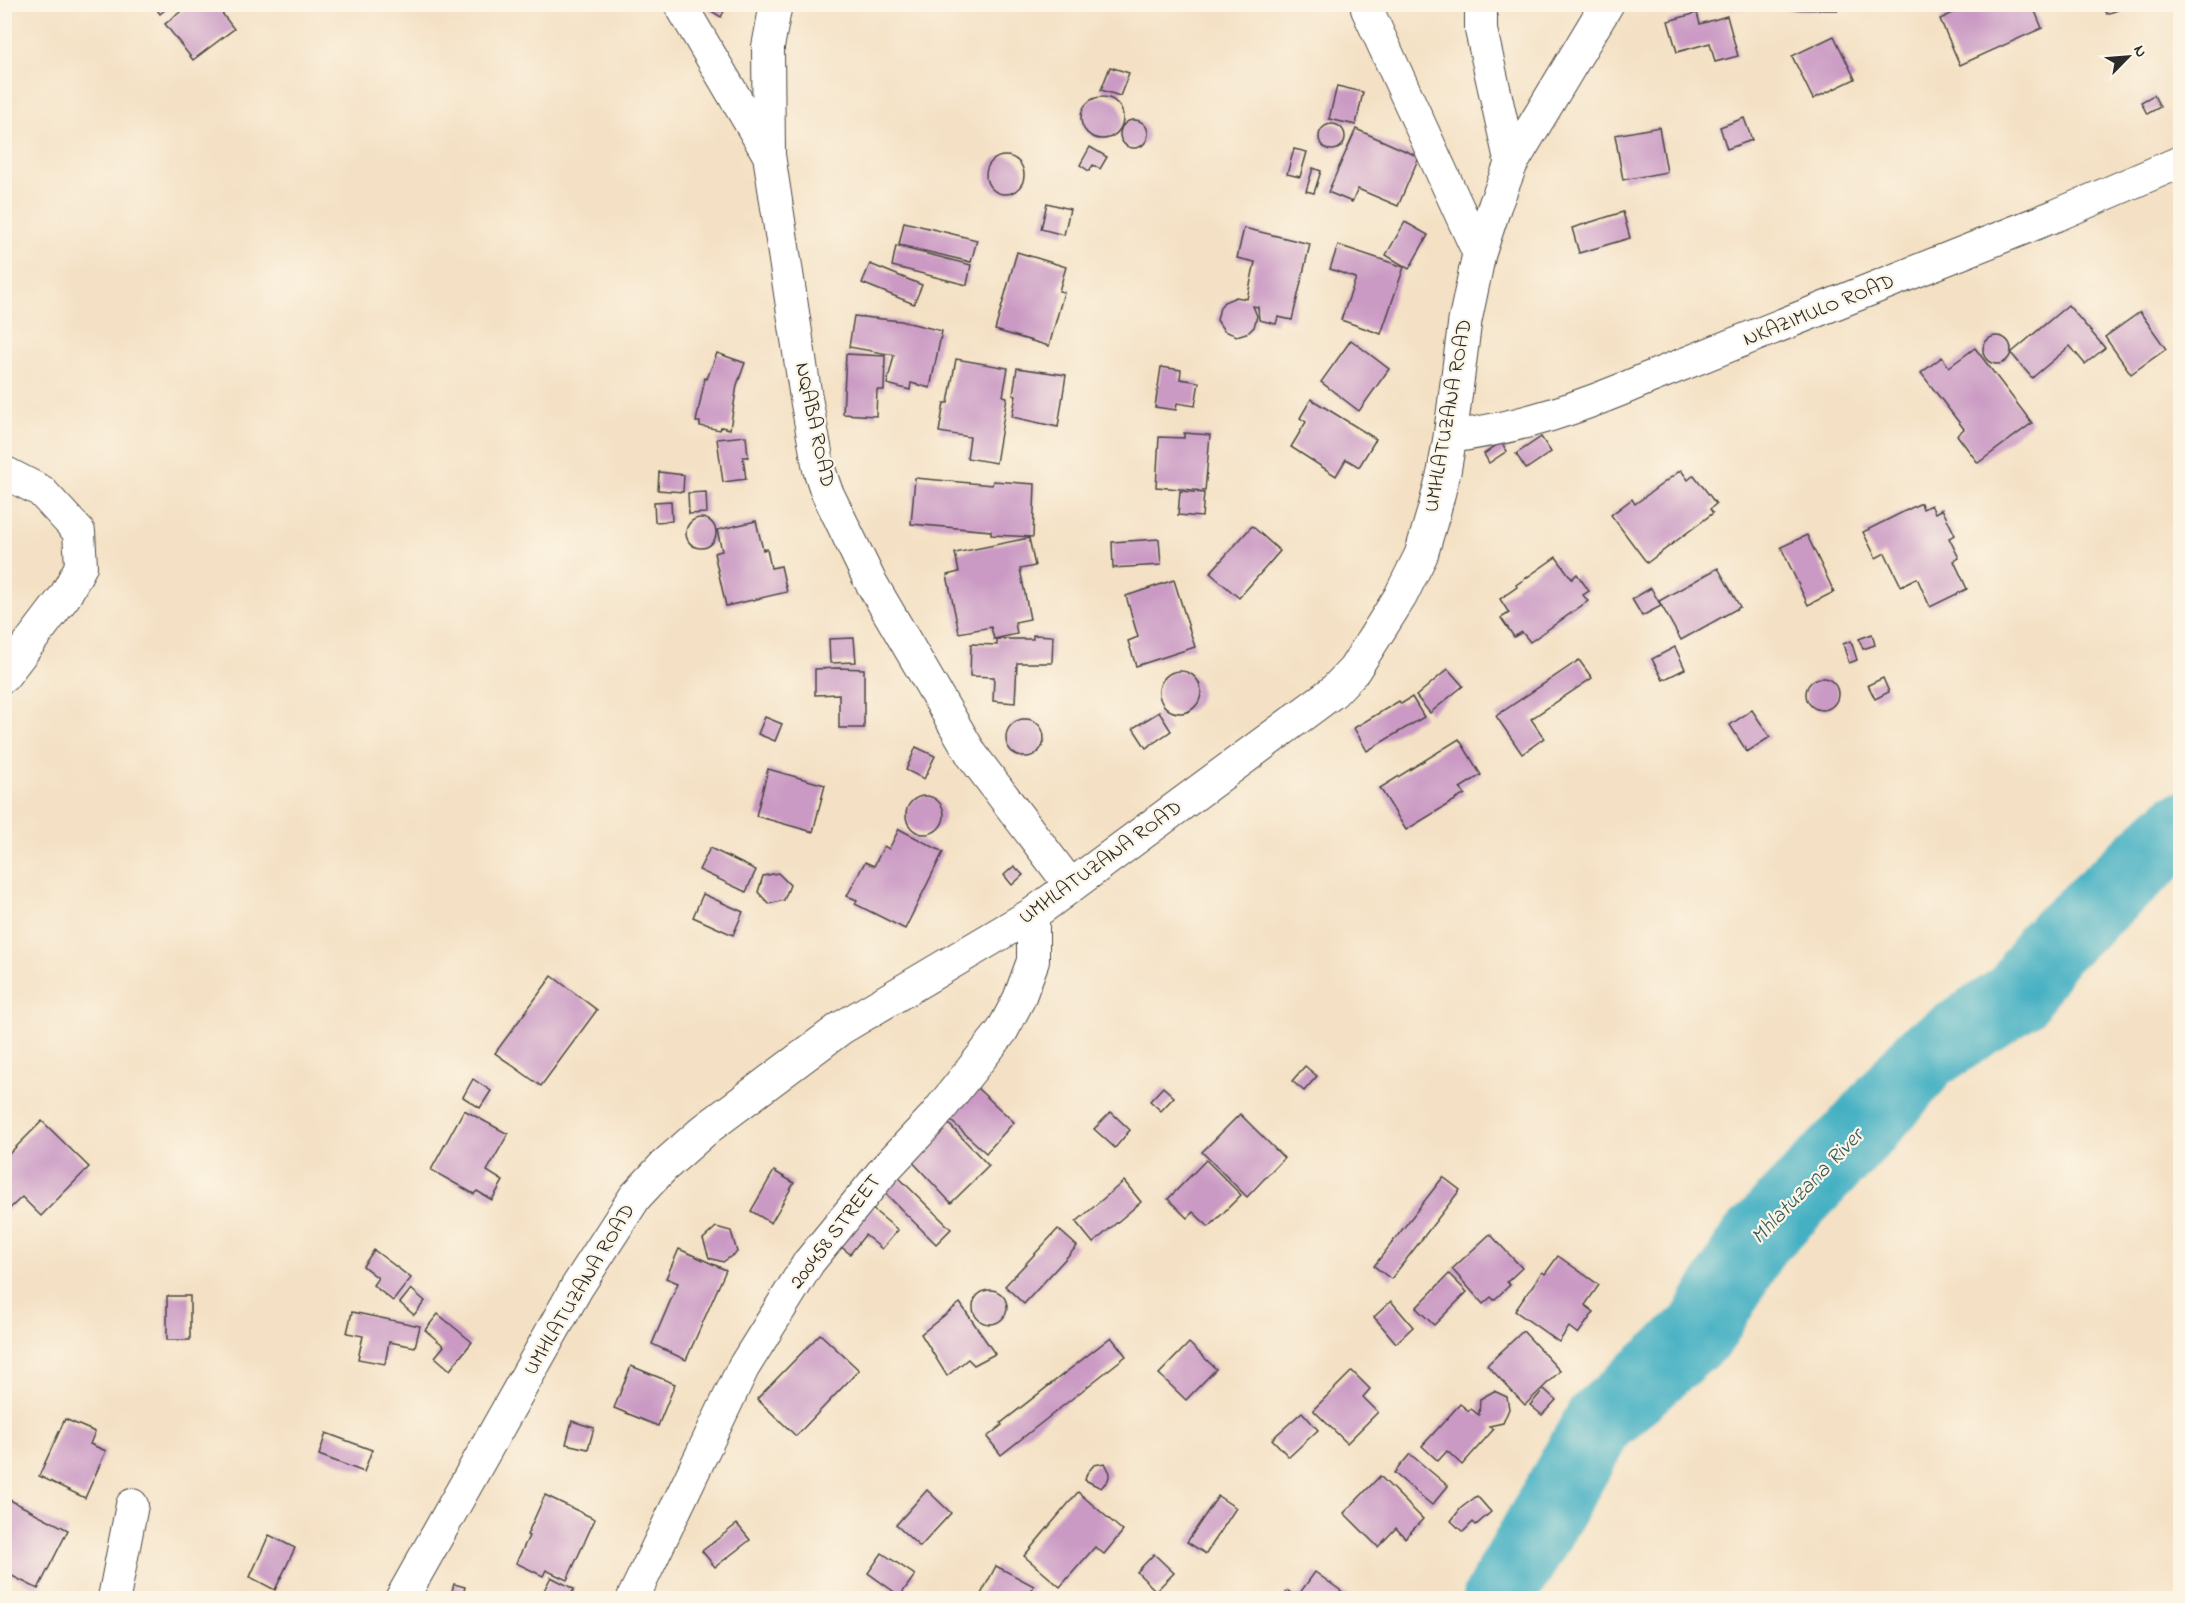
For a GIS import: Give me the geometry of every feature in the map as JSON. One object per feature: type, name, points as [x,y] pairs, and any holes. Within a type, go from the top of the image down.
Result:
[{"type":"street","points":[[680,4],[769,155]]},
{"type":"street","name":"NQABA ROAD","points":[[776,4],[768,47],[769,155],[806,398],[819,469],[826,490],[869,579],[972,756],[1071,886]]},
{"type":"street","points":[[1481,4],[1481,30],[1511,164]]},
{"type":"street","name":"UMHLATUZANA ROAD","points":[[402,1599],[577,1287],[635,1197],[664,1166],[706,1129],[841,1028],[1033,914],[1127,843],[1235,767],[1333,692],[1354,670],[1400,597],[1421,555],[1434,512],[1450,437],[1465,321],[1479,254],[1511,164],[1607,4]]},
{"type":"street","points":[[1367,9],[1479,254]]},
{"type":"street","name":"NKAZIMULO ROAD","points":[[1450,437],[1482,433],[1596,402],[2057,215],[2181,162]]},
{"type":"street","points":[[4,472],[41,491],[79,532],[81,566],[65,596],[4,676]]},
{"type":"street","name":"200458 STREET","points":[[633,1599],[743,1368],[809,1262],[884,1170],[933,1118],[1002,1031],[1019,999],[1033,961],[1033,914]]},
{"type":"street","points":[[114,1599],[132,1505]]},
{"type":"building","points":[[153,4],[172,4],[160,14]]},
{"type":"building","points":[[180,4],[223,4],[218,8],[234,29],[193,60],[165,24],[184,9]]},
{"type":"building","points":[[700,4],[728,4],[721,17]]},
{"type":"building","points":[[1692,4],[1838,4],[1838,10],[1692,8]]},
{"type":"building","points":[[1972,4],[2032,4],[2042,28],[1960,65],[1940,19]]},
{"type":"building","points":[[2103,4],[2130,4],[2131,5],[2107,14]]},
{"type":"building","points":[[1697,13],[1700,24],[1727,16],[1738,56],[1715,62],[1710,43],[1677,52],[1668,21]]},
{"type":"building","points":[[1834,36],[1855,79],[1813,99],[1792,56]]},
{"type":"building","points":[[1110,67],[1129,73],[1120,96],[1101,90]]},
{"type":"building","points":[[1337,86],[1363,92],[1356,125],[1329,119]]},
{"type":"building","points":[[2154,95],[2160,107],[2147,114],[2141,102]]},
{"type":"building","points":[[1102,97],[1117,103],[1123,118],[1117,133],[1102,139],[1087,133],[1081,118],[1087,103]]},
{"type":"building","points":[[1744,118],[1752,140],[1727,149],[1720,127]]},
{"type":"building","points":[[1134,120],[1144,124],[1148,134],[1144,144],[1134,148],[1124,144],[1120,134],[1124,124]]},
{"type":"building","points":[[1332,124],[1341,128],[1345,137],[1341,146],[1332,150],[1323,146],[1319,137],[1323,128]]},
{"type":"building","points":[[1659,127],[1667,172],[1623,180],[1615,135]]},
{"type":"building","points":[[1356,129],[1419,157],[1398,206],[1358,189],[1352,202],[1328,192]]},
{"type":"building","points":[[1090,147],[1107,157],[1100,169],[1093,165],[1089,171],[1080,165]]},
{"type":"building","points":[[1294,149],[1307,152],[1300,177],[1287,174]]},
{"type":"building","points":[[1005,156],[1018,162],[1024,175],[1018,188],[1005,194],[992,188],[986,175],[992,162]]},
{"type":"building","points":[[1313,168],[1321,171],[1314,193],[1306,191]]},
{"type":"building","points":[[1047,203],[1070,209],[1064,235],[1041,229]]},
{"type":"building","points":[[1623,212],[1630,238],[1579,253],[1572,228]]},
{"type":"building","points":[[904,222],[977,240],[971,262],[899,245]]},
{"type":"building","points":[[1405,222],[1428,235],[1409,269],[1386,255]]},
{"type":"building","points":[[1244,228],[1310,244],[1292,320],[1278,317],[1276,324],[1259,320],[1258,307],[1253,306],[1257,316],[1254,327],[1249,332],[1237,336],[1224,331],[1217,320],[1220,307],[1224,302],[1236,297],[1247,299],[1255,262],[1237,258]]},
{"type":"building","points":[[1338,245],[1404,267],[1381,334],[1341,320],[1356,278],[1330,269]]},
{"type":"building","points":[[896,246],[971,265],[967,285],[892,266]]},
{"type":"building","points":[[1017,252],[1066,267],[1059,291],[1064,292],[1049,346],[995,330]]},
{"type":"building","points":[[870,264],[922,285],[914,304],[862,283]]},
{"type":"building","points":[[2068,305],[2105,348],[2085,364],[2070,346],[2032,378],[2011,353]]},
{"type":"building","points":[[2140,312],[2166,349],[2131,374],[2105,337]]},
{"type":"building","points":[[854,316],[901,321],[942,331],[930,388],[911,383],[910,390],[887,384],[894,355],[849,347]]},
{"type":"building","points":[[1997,336],[2007,340],[2011,350],[2007,360],[1997,364],[1987,360],[1983,350],[1987,340]]},
{"type":"building","points":[[1351,340],[1389,369],[1359,411],[1321,382]]},
{"type":"building","points":[[1975,348],[2032,423],[1978,463],[1957,435],[1964,429],[1921,373],[1942,357],[1949,367]]},
{"type":"building","points":[[717,353],[745,363],[737,385],[730,429],[721,427],[720,430],[700,426],[700,422],[696,422],[705,378],[707,379]]},
{"type":"building","points":[[846,354],[885,356],[884,390],[877,390],[876,416],[843,414]]},
{"type":"building","points":[[956,359],[1008,368],[1003,396],[1007,397],[996,463],[967,458],[970,437],[939,432],[944,403],[948,403]]},
{"type":"building","points":[[1161,367],[1181,370],[1180,379],[1199,382],[1195,406],[1177,403],[1176,410],[1155,407]]},
{"type":"building","points":[[1017,368],[1066,375],[1058,427],[1012,417],[1016,396],[1013,395]]},
{"type":"building","points":[[1311,399],[1376,439],[1359,467],[1346,459],[1336,476],[1291,447],[1306,422],[1300,418]]},
{"type":"building","points":[[1184,433],[1210,435],[1205,491],[1156,487],[1159,437],[1184,438]]},
{"type":"building","points":[[746,436],[748,457],[743,457],[746,479],[723,482],[717,439]]},
{"type":"building","points":[[1541,437],[1551,452],[1526,469],[1516,454]]},
{"type":"building","points":[[1501,442],[1507,451],[1489,463],[1484,454]]},
{"type":"building","points":[[1681,470],[1688,480],[1694,475],[1716,504],[1710,509],[1713,513],[1647,563],[1611,515],[1632,499],[1635,504]]},
{"type":"building","points":[[659,472],[684,475],[683,492],[658,490]]},
{"type":"building","points":[[915,478],[992,485],[993,481],[1035,484],[1033,537],[991,535],[991,531],[911,524]]},
{"type":"building","points":[[1180,491],[1204,493],[1202,517],[1178,515]]},
{"type":"building","points":[[706,492],[707,513],[689,514],[688,493]]},
{"type":"building","points":[[671,501],[672,521],[655,522],[654,502]]},
{"type":"building","points":[[1921,503],[1923,509],[1931,505],[1935,513],[1942,509],[1955,535],[1949,538],[1959,558],[1954,561],[1967,589],[1930,607],[1917,578],[1901,586],[1885,553],[1876,558],[1863,532]]},
{"type":"building","points":[[701,518],[712,522],[716,533],[712,544],[701,548],[690,544],[686,533],[690,522]]},
{"type":"building","points":[[756,521],[763,550],[767,549],[771,568],[781,566],[787,592],[726,606],[714,553],[722,551],[717,530]]},
{"type":"building","points":[[1252,526],[1280,551],[1239,598],[1210,573]]},
{"type":"building","points":[[1807,535],[1834,592],[1808,605],[1781,547]]},
{"type":"building","points":[[1029,538],[1035,566],[1020,569],[1030,619],[1015,622],[1017,634],[994,639],[991,627],[959,633],[947,575],[959,572],[955,553]]},
{"type":"building","points":[[1159,539],[1161,565],[1113,568],[1112,542]]},
{"type":"building","points":[[1556,557],[1572,579],[1577,574],[1589,591],[1583,595],[1588,601],[1530,642],[1522,632],[1514,637],[1501,618],[1509,613],[1500,599]]},
{"type":"building","points":[[1718,568],[1740,607],[1681,640],[1659,601]]},
{"type":"building","points":[[1174,580],[1195,647],[1136,666],[1128,641],[1138,637],[1126,596]]},
{"type":"building","points":[[1651,588],[1661,606],[1642,616],[1632,599]]},
{"type":"building","points":[[1872,634],[1875,645],[1863,649],[1859,639]]},
{"type":"building","points":[[1033,635],[1053,636],[1052,663],[1017,663],[1015,703],[993,701],[994,677],[970,676],[971,644],[997,645],[997,639],[1033,639]]},
{"type":"building","points":[[854,638],[856,662],[830,663],[829,639]]},
{"type":"building","points":[[1851,641],[1857,660],[1849,663],[1843,644]]},
{"type":"building","points":[[1675,647],[1685,669],[1663,680],[1652,659]]},
{"type":"building","points":[[1579,660],[1592,678],[1531,719],[1544,738],[1522,754],[1496,716]]},
{"type":"building","points":[[815,669],[864,669],[864,728],[839,728],[839,694],[815,695]]},
{"type":"building","points":[[1448,669],[1463,686],[1430,713],[1416,696]]},
{"type":"building","points":[[1180,671],[1195,677],[1201,692],[1195,707],[1180,713],[1165,707],[1159,692],[1165,677]]},
{"type":"building","points":[[1822,678],[1833,683],[1838,694],[1833,705],[1822,710],[1811,705],[1806,694],[1811,683]]},
{"type":"building","points":[[1883,678],[1889,692],[1875,699],[1868,685]]},
{"type":"building","points":[[1412,697],[1424,717],[1367,751],[1354,728],[1399,701],[1401,704]]},
{"type":"building","points":[[1752,710],[1770,737],[1747,752],[1730,725]]},
{"type":"building","points":[[1159,712],[1171,731],[1146,748],[1133,728]]},
{"type":"building","points":[[765,717],[782,724],[775,741],[758,734]]},
{"type":"building","points":[[1025,719],[1038,725],[1044,738],[1038,751],[1025,757],[1012,751],[1006,738],[1012,725]]},
{"type":"building","points":[[1459,739],[1481,775],[1460,788],[1465,794],[1406,830],[1380,788]]},
{"type":"building","points":[[916,747],[935,756],[924,779],[906,770]]},
{"type":"building","points":[[768,769],[825,785],[813,832],[756,816]]},
{"type":"building","points":[[925,796],[939,801],[944,815],[939,829],[925,834],[911,829],[906,815],[911,801]]},
{"type":"building","points":[[899,829],[943,852],[905,929],[855,904],[857,900],[847,896],[865,862],[874,866],[884,846],[889,849]]},
{"type":"building","points":[[710,848],[756,870],[746,892],[699,870]]},
{"type":"building","points":[[1014,866],[1023,875],[1012,885],[1004,875]]},
{"type":"building","points":[[778,873],[790,885],[784,900],[769,904],[758,892],[763,876]]},
{"type":"building","points":[[703,894],[743,912],[733,935],[693,917]]},
{"type":"building","points":[[552,976],[597,1010],[541,1086],[495,1053]]},
{"type":"building","points":[[1305,1066],[1317,1076],[1304,1091],[1292,1081]]},
{"type":"building","points":[[473,1079],[491,1091],[480,1108],[463,1097]]},
{"type":"building","points":[[1163,1087],[1174,1097],[1161,1111],[1150,1101]]},
{"type":"building","points":[[977,1088],[1014,1122],[986,1153],[949,1119]]},
{"type":"building","points":[[464,1110],[508,1134],[487,1171],[503,1181],[492,1200],[477,1191],[474,1194],[431,1170]]},
{"type":"building","points":[[1111,1112],[1130,1130],[1115,1148],[1094,1129]]},
{"type":"building","points":[[1240,1114],[1284,1158],[1247,1197],[1202,1152]]},
{"type":"building","points":[[42,1121],[89,1167],[41,1216],[22,1197],[4,1214],[4,1159]]},
{"type":"building","points":[[946,1121],[989,1166],[951,1203],[908,1157]]},
{"type":"building","points":[[1206,1160],[1241,1195],[1209,1227],[1193,1212],[1187,1218],[1168,1199]]},
{"type":"building","points":[[774,1171],[794,1183],[771,1223],[751,1211]]},
{"type":"building","points":[[892,1171],[951,1229],[936,1244],[877,1185]]},
{"type":"building","points":[[1443,1177],[1460,1190],[1391,1279],[1374,1266]]},
{"type":"building","points":[[1124,1181],[1141,1202],[1093,1243],[1076,1222]]},
{"type":"building","points":[[865,1203],[898,1230],[882,1249],[865,1235],[850,1254],[834,1241]]},
{"type":"building","points":[[716,1227],[731,1231],[737,1252],[723,1262],[709,1258],[703,1239]]},
{"type":"building","points":[[1058,1229],[1077,1246],[1024,1304],[1005,1286]]},
{"type":"building","points":[[1490,1234],[1522,1268],[1507,1282],[1510,1285],[1494,1300],[1491,1297],[1483,1304],[1452,1269]]},
{"type":"building","points":[[679,1249],[726,1270],[686,1360],[652,1344],[678,1283],[666,1278]]},
{"type":"building","points":[[374,1250],[411,1278],[393,1301],[373,1285],[378,1278],[363,1266]]},
{"type":"building","points":[[1558,1256],[1599,1285],[1585,1305],[1594,1312],[1578,1334],[1569,1327],[1559,1342],[1515,1311],[1542,1272],[1545,1274]]},
{"type":"building","points":[[1449,1274],[1467,1292],[1434,1325],[1416,1308]]},
{"type":"building","points":[[411,1289],[425,1301],[414,1315],[400,1303]]},
{"type":"building","points":[[990,1290],[1002,1295],[1007,1307],[1002,1319],[990,1324],[978,1319],[973,1307],[978,1295]]},
{"type":"building","points":[[167,1296],[190,1296],[190,1340],[167,1340]]},
{"type":"building","points":[[1391,1301],[1413,1327],[1396,1343],[1374,1317]]},
{"type":"building","points":[[960,1303],[995,1354],[974,1365],[968,1359],[947,1376],[921,1334]]},
{"type":"building","points":[[352,1312],[420,1326],[415,1347],[389,1342],[385,1364],[358,1359],[363,1336],[347,1333]]},
{"type":"building","points":[[438,1314],[472,1342],[450,1370],[435,1357],[444,1346],[425,1330]]},
{"type":"building","points":[[1523,1331],[1560,1371],[1525,1405],[1487,1365]]},
{"type":"building","points":[[820,1334],[859,1370],[796,1436],[757,1399]]},
{"type":"building","points":[[1111,1337],[1126,1356],[1001,1455],[987,1437],[1002,1425],[1001,1423]]},
{"type":"building","points":[[1189,1343],[1216,1369],[1186,1400],[1159,1374]]},
{"type":"building","points":[[631,1366],[675,1384],[658,1426],[614,1408]]},
{"type":"building","points":[[1352,1371],[1370,1389],[1363,1397],[1378,1412],[1347,1443],[1313,1410]]},
{"type":"building","points":[[1544,1389],[1556,1400],[1542,1415],[1530,1405]]},
{"type":"building","points":[[1494,1391],[1507,1397],[1509,1409],[1503,1423],[1489,1426],[1494,1429],[1462,1465],[1447,1451],[1438,1461],[1422,1446],[1460,1404],[1479,1415],[1480,1399]]},
{"type":"building","points":[[1302,1412],[1318,1430],[1289,1457],[1272,1439]]},
{"type":"building","points":[[65,1419],[95,1432],[90,1444],[106,1451],[85,1498],[39,1476]]},
{"type":"building","points":[[572,1421],[594,1428],[588,1449],[566,1444]]},
{"type":"building","points":[[326,1433],[372,1450],[364,1472],[319,1455]]},
{"type":"building","points":[[1410,1454],[1448,1486],[1432,1505],[1394,1473]]},
{"type":"building","points":[[1105,1463],[1110,1473],[1108,1480],[1101,1488],[1085,1480],[1087,1473],[1094,1465]]},
{"type":"building","points":[[1380,1476],[1423,1519],[1405,1538],[1396,1528],[1378,1547],[1344,1513]]},
{"type":"building","points":[[927,1490],[951,1513],[920,1547],[896,1525]]},
{"type":"building","points":[[1078,1492],[1123,1531],[1104,1554],[1095,1547],[1060,1587],[1024,1556]]},
{"type":"building","points":[[545,1495],[595,1519],[567,1580],[546,1570],[543,1576],[516,1563]]},
{"type":"building","points":[[1218,1496],[1236,1508],[1206,1554],[1187,1542]]},
{"type":"building","points":[[1477,1496],[1491,1512],[1476,1525],[1473,1522],[1463,1532],[1451,1521],[1461,1508]]},
{"type":"building","points":[[10,1500],[68,1530],[38,1589],[4,1572],[7,1567],[4,1566],[4,1511]]},
{"type":"building","points":[[737,1524],[750,1540],[715,1567],[702,1551]]},
{"type":"building","points":[[269,1535],[295,1548],[275,1590],[250,1577]]},
{"type":"building","points":[[882,1553],[915,1575],[900,1596],[868,1573]]},
{"type":"building","points":[[1154,1554],[1174,1573],[1156,1591],[1137,1572]]},
{"type":"building","points":[[996,1566],[1034,1586],[1027,1598],[979,1598]]},
{"type":"building","points":[[1315,1572],[1351,1598],[1282,1598],[1288,1591],[1297,1597]]},
{"type":"building","points":[[551,1577],[574,1589],[569,1598],[540,1598]]},
{"type":"building","points":[[454,1584],[465,1587],[462,1598],[450,1598]]},
{"type":"waterway","name":"Mhlatuzana River","points":[[1499,1598],[1600,1421],[1702,1330],[1753,1243],[1866,1126],[1926,1056],[2017,996],[2049,948],[2180,828]]}]
